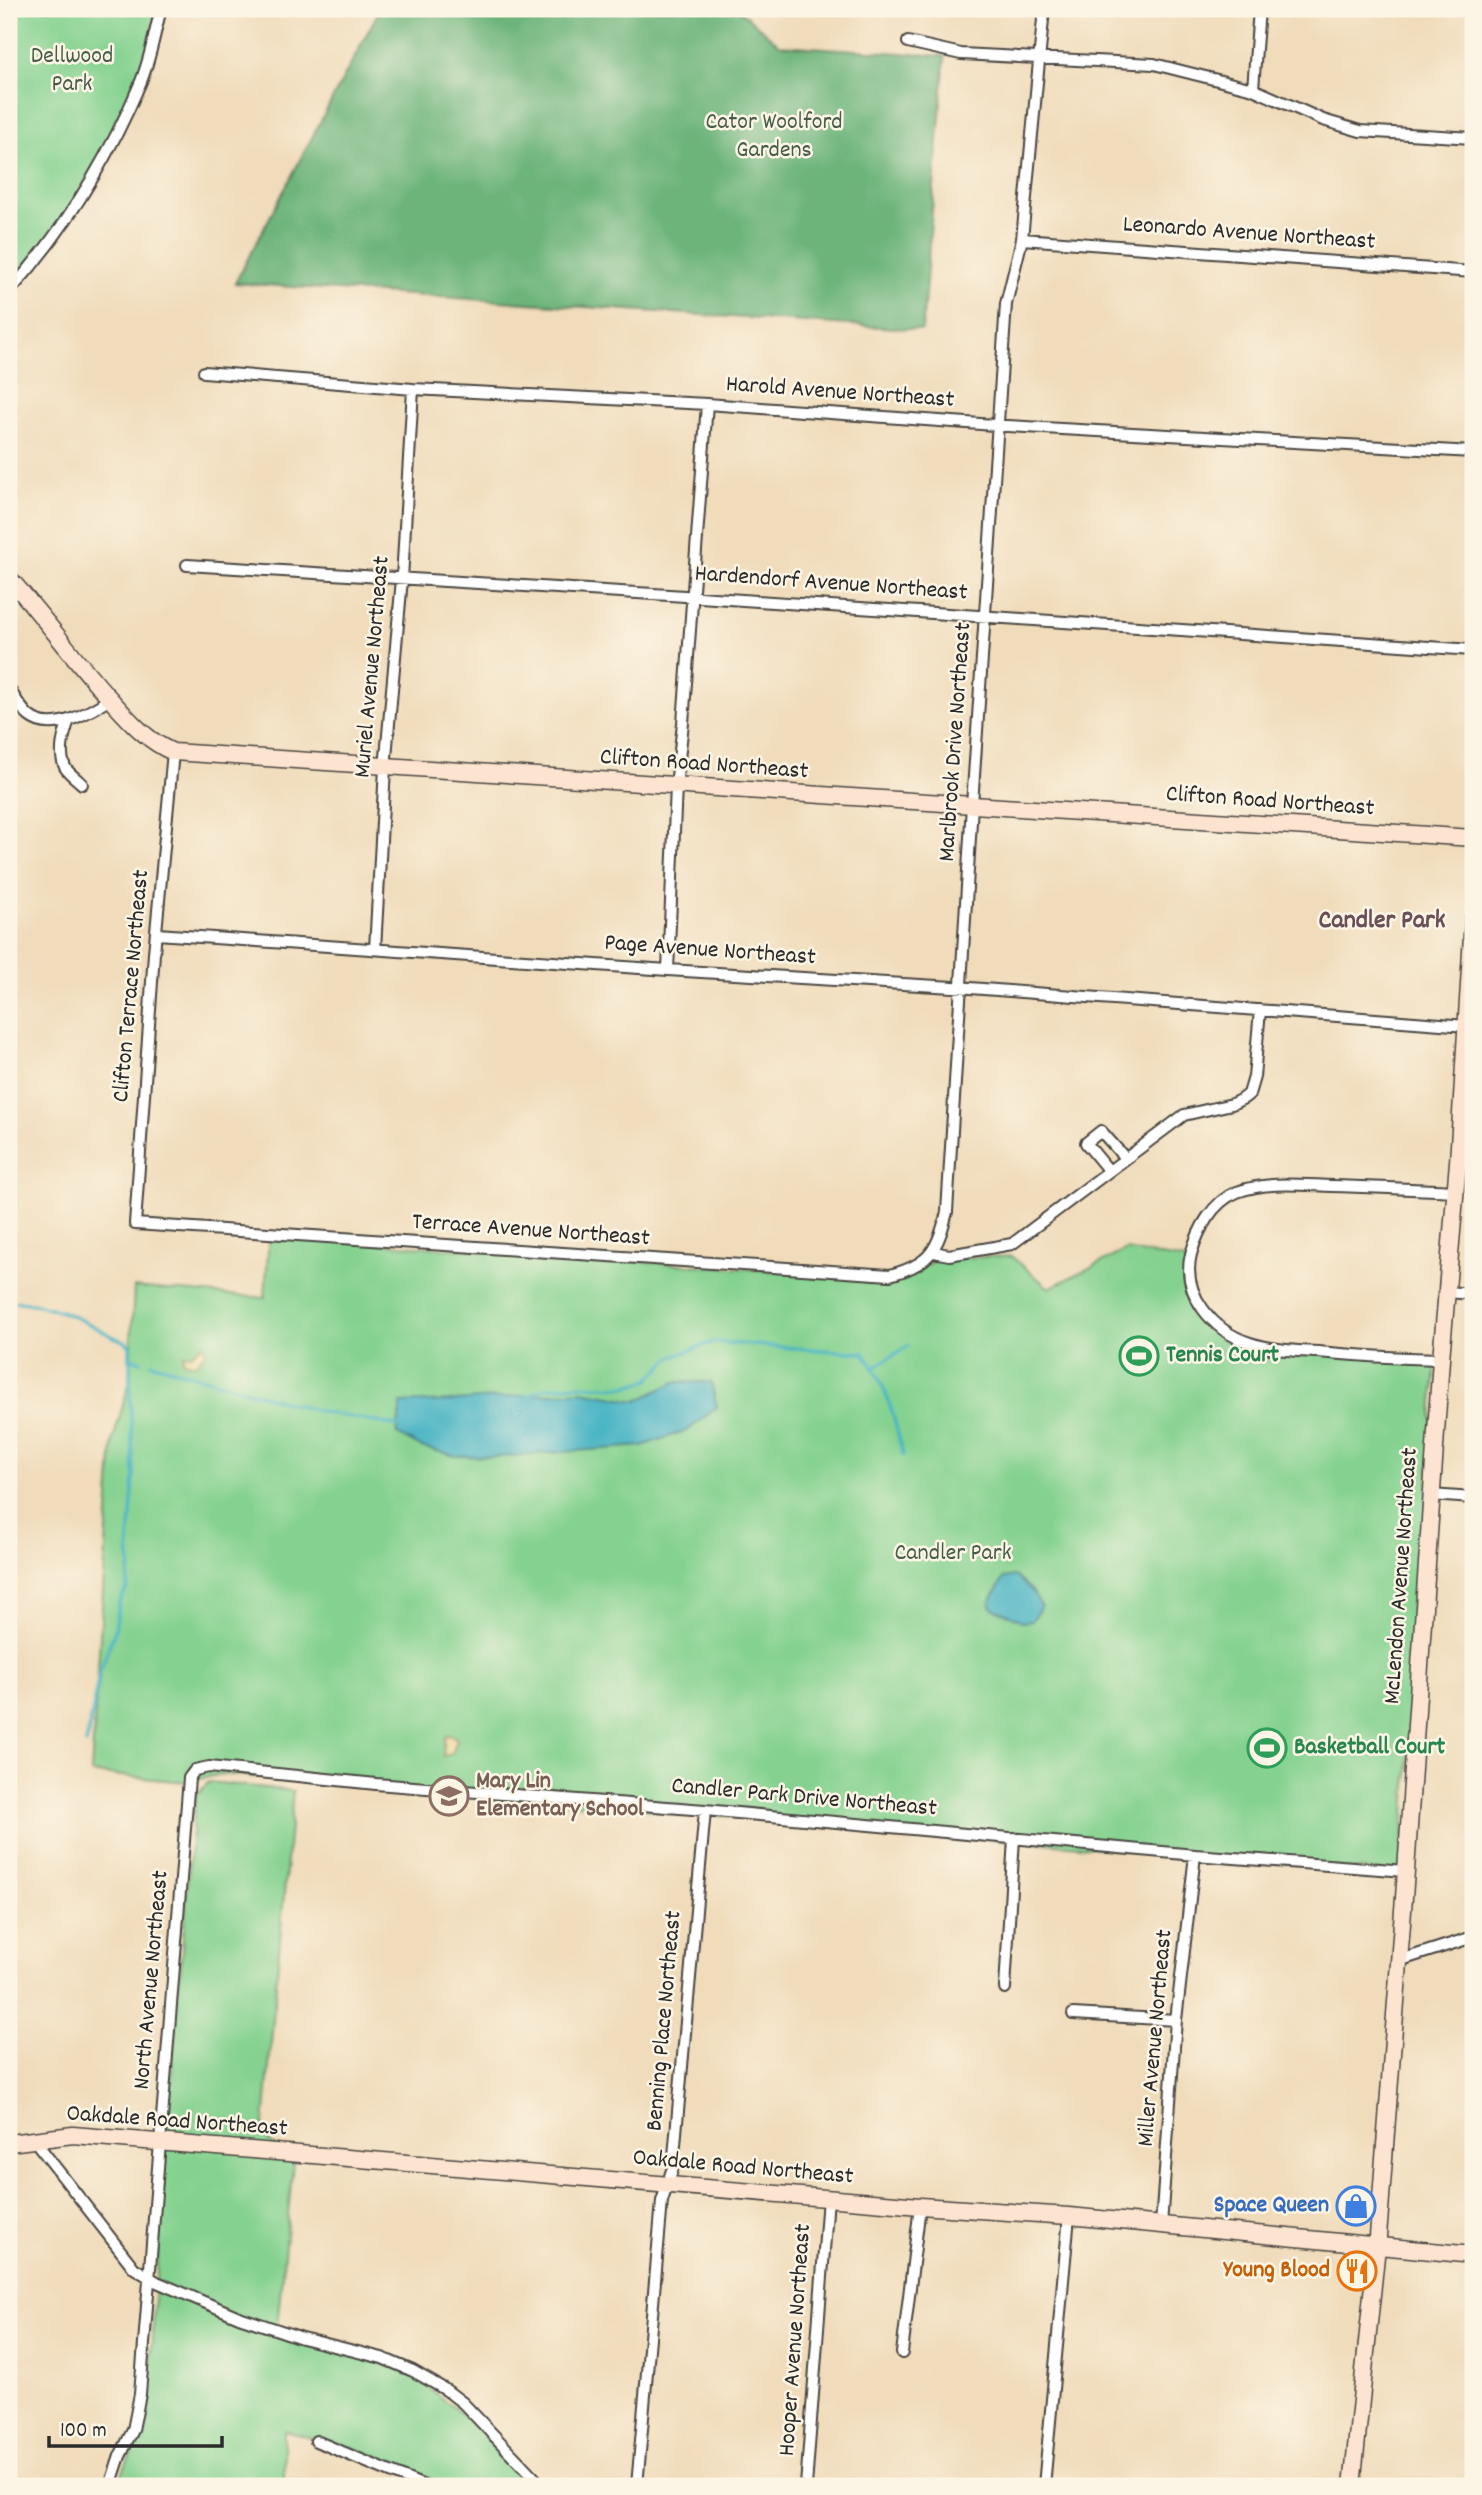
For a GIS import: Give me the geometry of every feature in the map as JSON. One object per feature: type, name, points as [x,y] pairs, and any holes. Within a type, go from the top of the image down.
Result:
[{"type":"street","points":[[9,292],[74,211],[110,145],[140,83],[161,9]]},
{"type":"street","name":"Marlbrook Drive Northeast","points":[[934,1252],[947,1212],[1006,304],[1022,239],[1044,9]]},
{"type":"street","points":[[1253,89],[1259,9]]},
{"type":"street","points":[[908,42],[961,54],[1154,64],[1253,89],[1324,120],[1360,131],[1473,138]]},
{"type":"street","name":"Leonardo Avenue Northeast","points":[[1022,239],[1473,272]]},
{"type":"street","name":"Harold Avenue Northeast","points":[[204,372],[999,425],[1473,452]]},
{"type":"street","name":"Muriel Avenue Northeast","points":[[375,949],[385,768],[414,388]]},
{"type":"street","points":[[668,970],[676,786],[707,404]]},
{"type":"street","name":"Hardendorf Avenue Northeast","points":[[187,565],[692,596],[1473,650]]},
{"type":"street","name":"Clifton Road Northeast","points":[[9,578],[110,699],[156,745],[173,752],[1473,838]]},
{"type":"street","points":[[9,690],[28,715],[38,721],[69,720],[110,699]]},
{"type":"street","points":[[69,720],[63,743],[65,766],[82,784]]},
{"type":"street","name":"Clifton Terrace Northeast","points":[[135,1224],[173,752]]},
{"type":"street","name":"McLendon Avenue Northeast","points":[[1352,2486],[1377,2245],[1446,1292],[1455,1191],[1466,1163],[1467,1026],[1473,919]]},
{"type":"street","name":"Page Avenue Northeast","points":[[157,934],[962,988],[1467,1026]]},
{"type":"street","points":[[934,1252],[949,1255],[1012,1244],[1184,1115],[1232,1104],[1249,1094],[1254,1077],[1260,1010]]},
{"type":"street","points":[[1109,1171],[1086,1143],[1101,1130],[1125,1158]]},
{"type":"street","points":[[1441,1359],[1281,1350],[1249,1343],[1221,1329],[1202,1308],[1190,1285],[1188,1265],[1205,1221],[1220,1202],[1237,1192],[1271,1185],[1455,1191]]},
{"type":"street","name":"Terrace Avenue Northeast","points":[[135,1224],[890,1275],[906,1271],[934,1252]]},
{"type":"street","points":[[1446,1292],[1473,1294]]},
{"type":"street","points":[[1431,1495],[1473,1498]]},
{"type":"street","name":"Candler Park Drive Northeast","points":[[198,1769],[209,1767],[1195,1855],[1406,1871]]},
{"type":"street","name":"North Avenue Northeast","points":[[110,2486],[137,2417],[189,1778],[198,1769]]},
{"type":"street","name":"Benning Place Northeast","points":[[637,2486],[662,2202],[673,2167],[705,1810]]},
{"type":"street","points":[[1004,1988],[1014,1838]]},
{"type":"street","name":"Miller Avenue Northeast","points":[[1161,2225],[1176,2021],[1195,1855]]},
{"type":"street","points":[[1398,1961],[1473,1937]]},
{"type":"street","points":[[1073,2014],[1176,2021]]},
{"type":"street","name":"Oakdale Road Northeast","points":[[9,2143],[73,2134],[920,2206],[1069,2216],[1473,2255]]},
{"type":"street","points":[[35,2141],[134,2268],[239,2316],[302,2338],[382,2358],[413,2371],[463,2403],[542,2486]]},
{"type":"street","name":"Hooper Avenue Northeast","points":[[806,2486],[828,2197]]},
{"type":"street","points":[[902,2353],[920,2206]]},
{"type":"street","points":[[1044,2486],[1069,2216]]},
{"type":"street","points":[[316,2441],[424,2486]]},
{"type":"green space","name":"Dellwood Park","points":[[17,9],[157,9],[146,59],[103,151],[62,222],[9,284],[9,19]]},
{"type":"green space","name":"Cator Woolford Gardens","points":[[380,9],[738,9],[780,45],[945,56],[922,330],[235,283]]},
{"type":"green space","name":"Candler Park","points":[[269,1236],[892,1279],[939,1259],[1011,1256],[1049,1288],[1126,1250],[1185,1260],[1195,1305],[1219,1333],[1256,1348],[1436,1361],[1401,1873],[222,1774],[185,1782],[91,1773],[113,1440],[129,1384],[134,1287],[265,1298]]},
{"type":"green space","points":[[209,1782],[293,1791],[263,2135],[293,2163],[276,2337],[393,2365],[429,2388],[480,2429],[534,2486],[447,2486],[364,2451],[284,2431],[284,2486],[119,2486],[142,2431],[148,2398],[165,2150],[195,1797]]},
{"type":"sand","points":[[203,1344],[206,1352],[196,1364],[183,1361],[184,1354],[190,1355]]},
{"type":"sand","points":[[449,1735],[457,1740],[452,1754],[443,1756],[445,1737]]},
{"type":"water","points":[[675,1382],[711,1382],[717,1407],[688,1430],[642,1446],[494,1457],[455,1456],[421,1447],[397,1434],[401,1403],[582,1391],[637,1401]]},
{"type":"water","points":[[1015,1576],[1032,1591],[1041,1606],[1032,1621],[1022,1622],[992,1608],[990,1602],[1004,1578]]},
{"type":"waterway","points":[[9,1301],[36,1304],[62,1312],[130,1346],[134,1476],[130,1565],[127,1588],[119,1603],[115,1630],[100,1671],[86,1744]]},
{"type":"waterway","points":[[527,1396],[545,1388],[576,1385],[624,1387],[649,1380],[670,1358],[713,1342],[864,1353],[884,1389],[903,1455]]},
{"type":"waterway","points":[[875,1367],[908,1346]]},
{"type":"waterway","points":[[131,1359],[141,1361]]},
{"type":"waterway","points":[[151,1363],[314,1410],[402,1427]]},
{"type":"place","name":"Tennis Court","points":[[1139,1356]]},
{"type":"place","name":"Basketball Court","points":[[1267,1748]]},
{"type":"place","name":"Mary Lin Elementary School","points":[[449,1796]]},
{"type":"place","name":"Space Queen","points":[[1356,2206]]},
{"type":"place","name":"Young Blood","points":[[1357,2271]]},
{"type":"district","name":"Candler Park","points":[[1382,921]]}]
